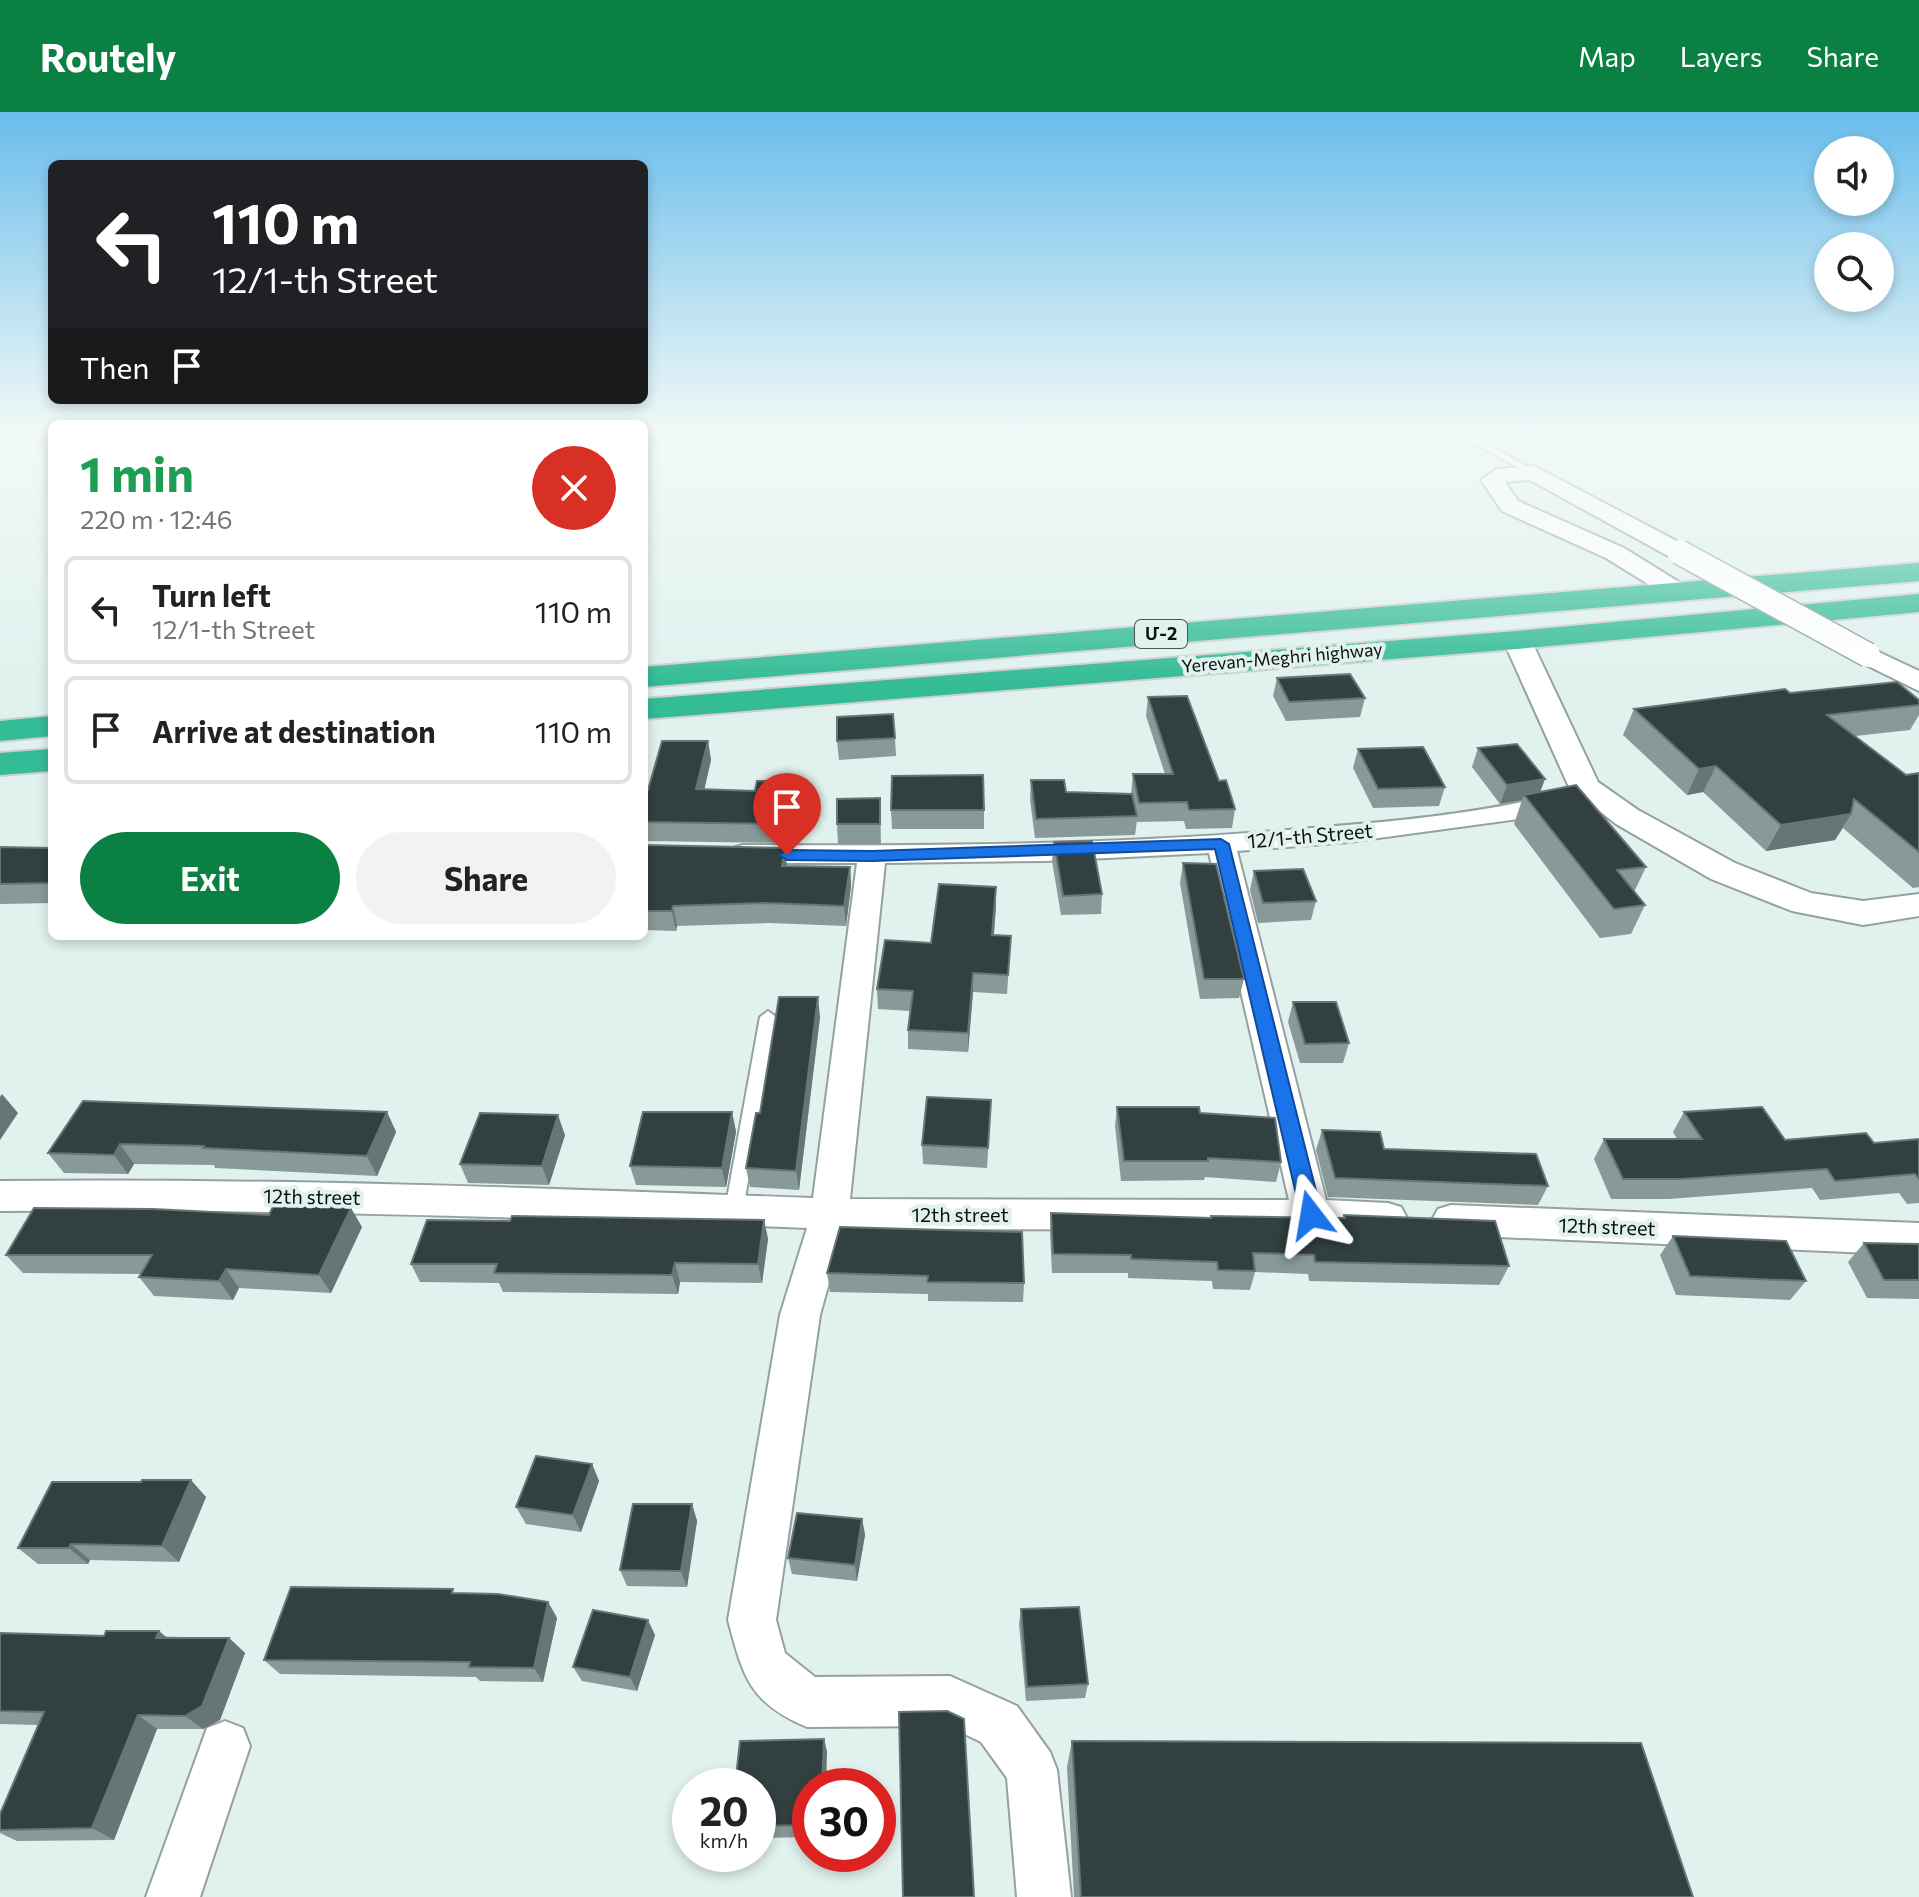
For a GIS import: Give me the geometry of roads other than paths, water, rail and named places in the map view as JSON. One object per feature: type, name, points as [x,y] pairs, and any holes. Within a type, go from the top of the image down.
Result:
[{"type":"highway","name":"Yerevan-Meghri highway","points":[[648,677],[1919,572]]},
{"type":"highway","name":"Yerevan-Meghri highway","points":[[648,709],[1517,640],[1919,603]]},
{"type":"highway","points":[[0,731],[48,726]]},
{"type":"highway","points":[[0,764],[48,760]]},
{"type":"street","points":[[1533,516],[1615,553],[1678,592]]},
{"type":"street","points":[[1613,516],[1919,682]]},
{"type":"street","points":[[1517,640],[1585,787],[1627,817],[1723,871],[1804,903],[1863,913],[1919,905]]},
{"type":"street","name":"12/1-th Street","points":[[720,854],[872,856],[1221,844],[1434,826],[1549,807],[1585,787]]},
{"type":"street","points":[[1221,844],[1311,1215]]},
{"type":"street","points":[[872,856],[830,1214],[800,1315],[752,1620],[765,1668],[807,1702],[950,1701],[999,1724],[1032,1770],[1044,1897]]},
{"type":"street","name":"12th street","points":[[0,1196],[183,1194],[830,1214],[1311,1215],[1919,1239]]},
{"type":"street","points":[[173,1897],[225,1746]]},
{"type":"lane","points":[[734,1210],[768,1017]]}]
